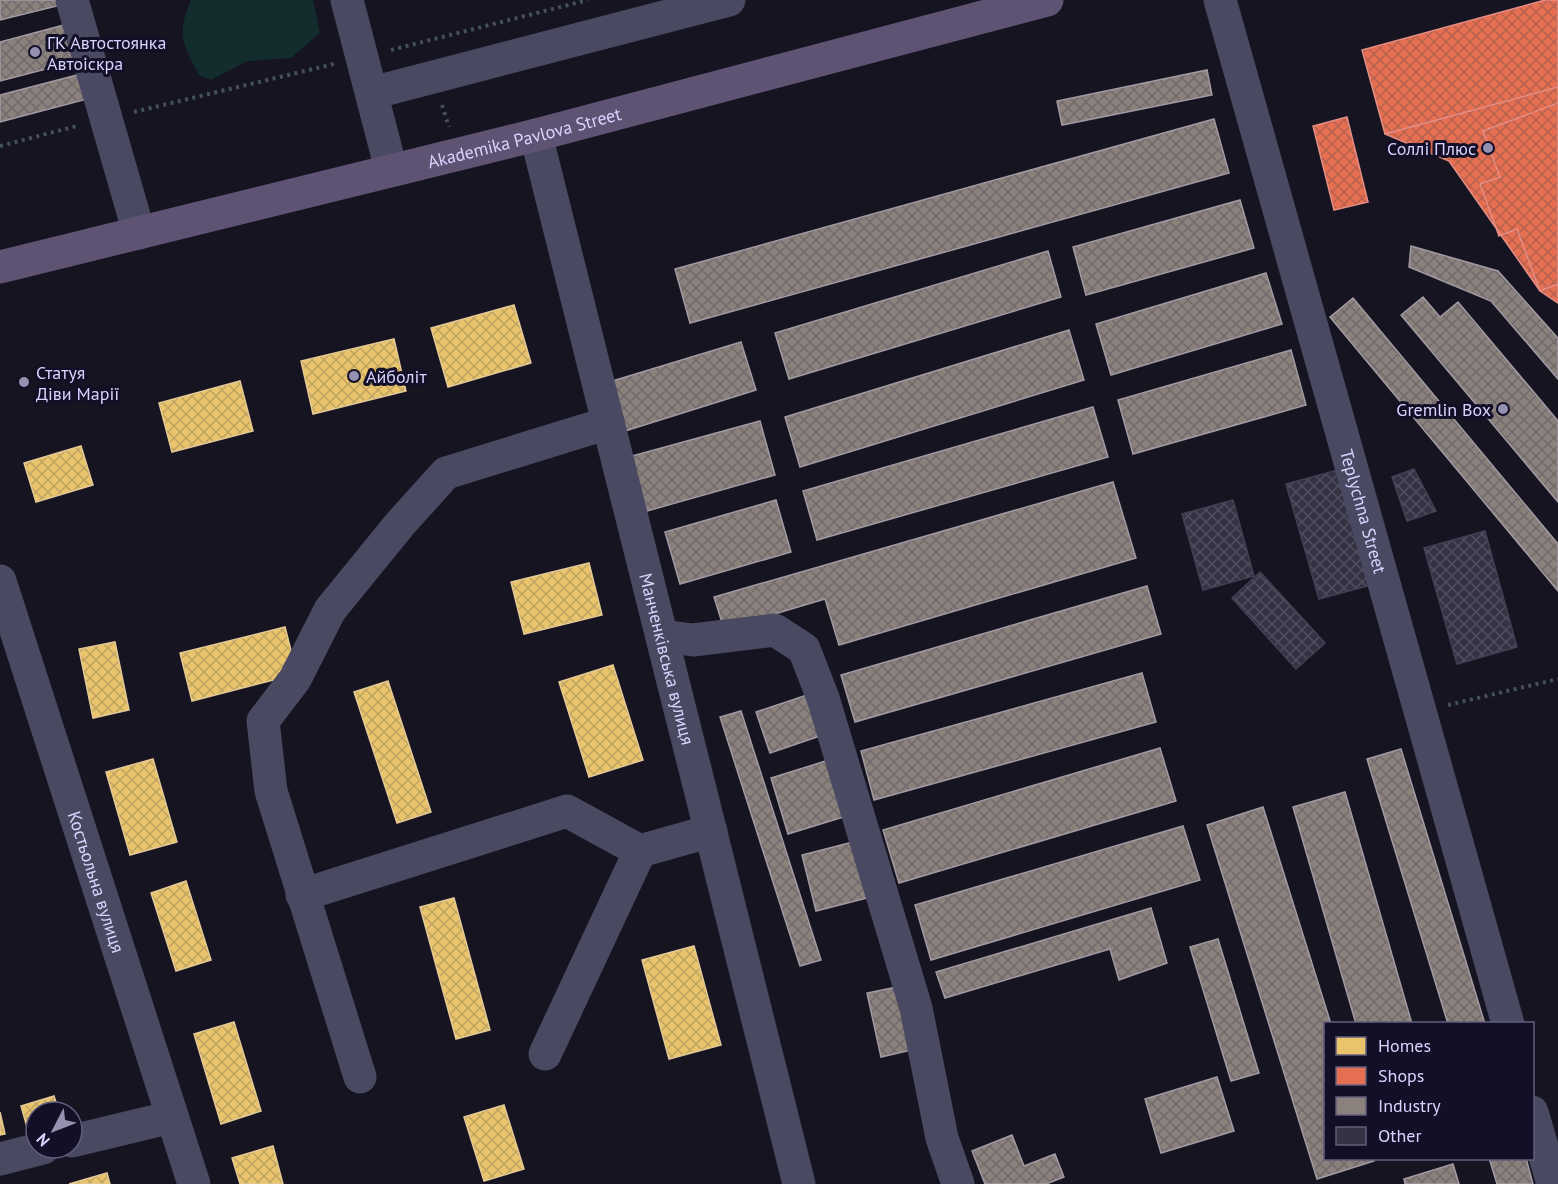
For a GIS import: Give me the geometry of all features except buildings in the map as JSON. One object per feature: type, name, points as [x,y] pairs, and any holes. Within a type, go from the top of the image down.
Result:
[{"type":"main road","name":"Akademika Pavlova Street","points":[[0,267],[536,135],[1047,0]]},
{"type":"street","points":[[72,0],[139,232]]},
{"type":"street","points":[[347,0],[391,169]]},
{"type":"street","points":[[372,93],[729,0]]},
{"type":"street","name":"Teplychna Street","points":[[1220,0],[1508,1022]]},
{"type":"street","name":"Манченківська вулиця","points":[[536,135],[799,1184]]},
{"type":"street","points":[[360,1077],[271,791],[263,721],[295,679],[330,609],[400,524],[446,473],[608,423]]},
{"type":"street","name":"Костьольна вулиця","points":[[0,581],[194,1184]]},
{"type":"street","points":[[662,636],[693,640],[775,630],[804,649],[823,698],[916,1008],[942,1138],[958,1184]]},
{"type":"street","points":[[302,895],[567,811],[640,851],[711,831]]},
{"type":"street","points":[[545,1054],[640,851]]},
{"type":"street","points":[[1534,1116],[1552,1184]]},
{"type":"street","points":[[84,1138],[172,1117]]},
{"type":"street","points":[[0,1159],[24,1153]]},
{"type":"path","points":[[0,146],[588,0]]},
{"type":"path","points":[[1421,712],[1558,680]]},
{"type":"green space","points":[[191,0],[313,0],[320,33],[291,58],[248,61],[211,80],[199,75],[183,39],[186,12]]},
{"type":"place","name":"ГК Автостоянка Автоіскра","points":[[35,52]]},
{"type":"place","name":"Соллі Плюс","points":[[1488,148]]},
{"type":"place","name":"Айболіт","points":[[354,376]]},
{"type":"place","name":"Статуя Діви Марії","points":[[24,382]]},
{"type":"place","name":"Gremlin Box","points":[[1503,409]]}]
